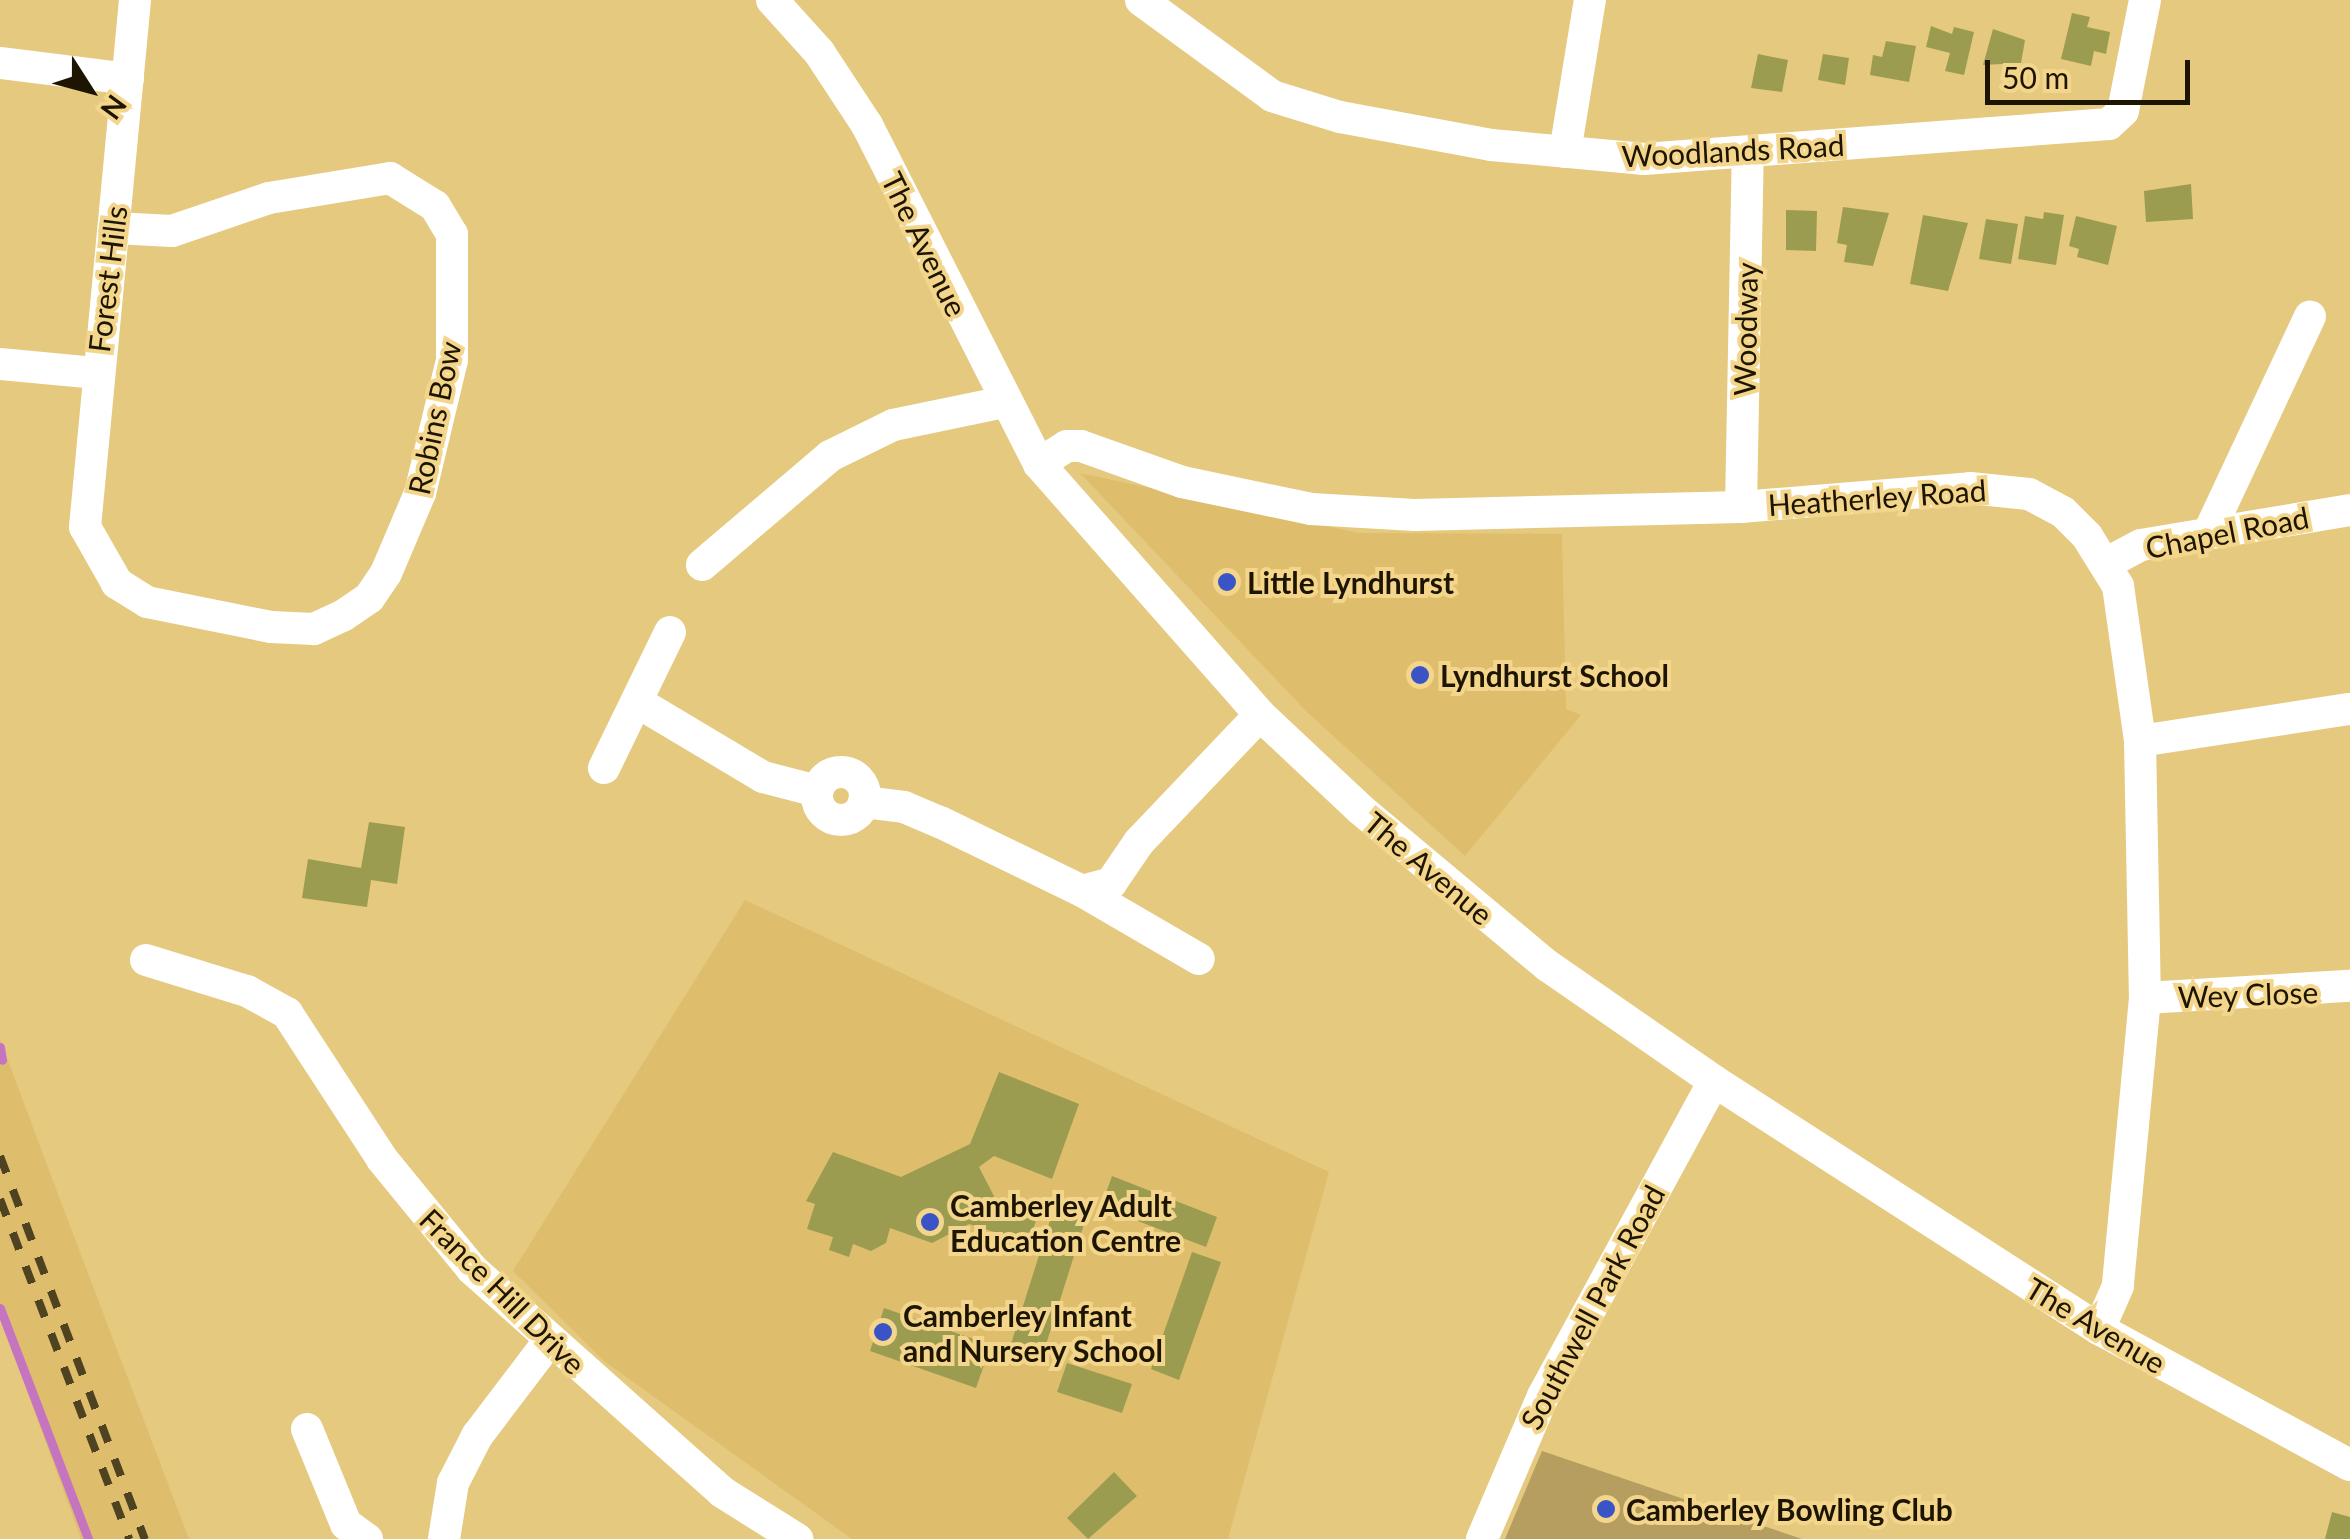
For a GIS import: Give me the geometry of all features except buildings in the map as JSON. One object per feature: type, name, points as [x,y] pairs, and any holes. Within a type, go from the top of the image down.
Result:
[{"type":"street","name":"Forest Hills","points":[[99,555],[82,505],[115,228],[136,0]]},
{"type":"street","name":"The Avenue","points":[[772,0],[820,52],[866,125],[1039,464],[1260,715],[1360,809],[1548,966],[1714,1081],[2099,1329],[2350,1465]]},
{"type":"street","name":"Woodlands Road","points":[[1141,0],[1272,96],[1340,117],[1565,152],[1644,159],[2108,124],[2123,111],[2145,0]]},
{"type":"street","points":[[1565,152],[1590,0]]},
{"type":"street","points":[[0,63],[128,78]]},
{"type":"street","name":"Woodway","points":[[1741,507],[1748,152]]},
{"type":"street","name":"Robins Bow","points":[[99,555],[117,584],[147,602],[271,627],[314,629],[342,616],[369,598],[402,542],[452,360],[452,234],[436,206],[390,178],[268,198],[172,231],[115,228]]},
{"type":"street","points":[[2208,532],[2310,316]]},
{"type":"street","points":[[0,364],[96,373]]},
{"type":"street","points":[[702,565],[830,456],[893,425],[1004,402]]},
{"type":"street","name":"Heatherley Road","points":[[1039,464],[1055,450],[1081,446],[1182,482],[1311,509],[1512,515],[1741,507],[1931,489],[2007,489],[2063,512],[2107,563],[2127,619],[2140,741],[2145,998],[2118,1286],[2099,1329]]},
{"type":"street","name":"Chapel Road","points":[[2107,563],[2141,545],[2350,510]]},
{"type":"street","points":[[604,768],[670,632]]},
{"type":"street","points":[[638,703],[763,777],[817,791],[833,773],[851,774],[863,786],[864,802],[904,807],[1082,891],[1199,959]]},
{"type":"street","points":[[2140,741],[2350,708]]},
{"type":"street","points":[[1082,891],[1111,882],[1139,842],[1260,715]]},
{"type":"street","name":"France Hill Drive","points":[[146,960],[248,991],[287,1013],[328,1083],[428,1221],[549,1342],[722,1492],[797,1539]]},
{"type":"street","name":"Wey Close","points":[[2145,998],[2350,986]]},
{"type":"street","name":"Southwell Park Road","points":[[1482,1539],[1524,1433],[1714,1081]]},
{"type":"street","points":[[444,1539],[453,1484],[477,1436],[549,1342]]},
{"type":"street","points":[[307,1429],[346,1524],[367,1539]]},
{"type":"shaded area","name":"Lyndhurst School","points":[[1080,473],[1359,533],[1562,534],[1566,709],[1581,715],[1465,856],[1307,712]]},
{"type":"shaded area","name":"Camberley Adult Education Centre","points":[[745,900],[1329,1172],[1228,1539],[852,1539],[604,1361],[513,1271]]},
{"type":"shaded area","points":[[0,1039],[189,1539],[81,1539],[0,1317]]},
{"type":"shaded area","points":[[1542,1451],[1802,1539],[1505,1539]]},
{"type":"waterway","points":[[0,1047],[2,1060]]},
{"type":"waterway","points":[[0,1308],[88,1539]]},
{"type":"railway","points":[[0,1156],[145,1539]]},
{"type":"railway","points":[[0,1199],[129,1539]]},
{"type":"place","name":"Little Lyndhurst","points":[[1227,582]]},
{"type":"place","name":"Lyndhurst School","points":[[1420,675]]},
{"type":"place","name":"Camberley Adult Education Centre","points":[[930,1222]]},
{"type":"place","name":"Camberley Infant and Nursery School","points":[[883,1332]]},
{"type":"place","name":"Camberley Bowling Club","points":[[1606,1509]]}]
